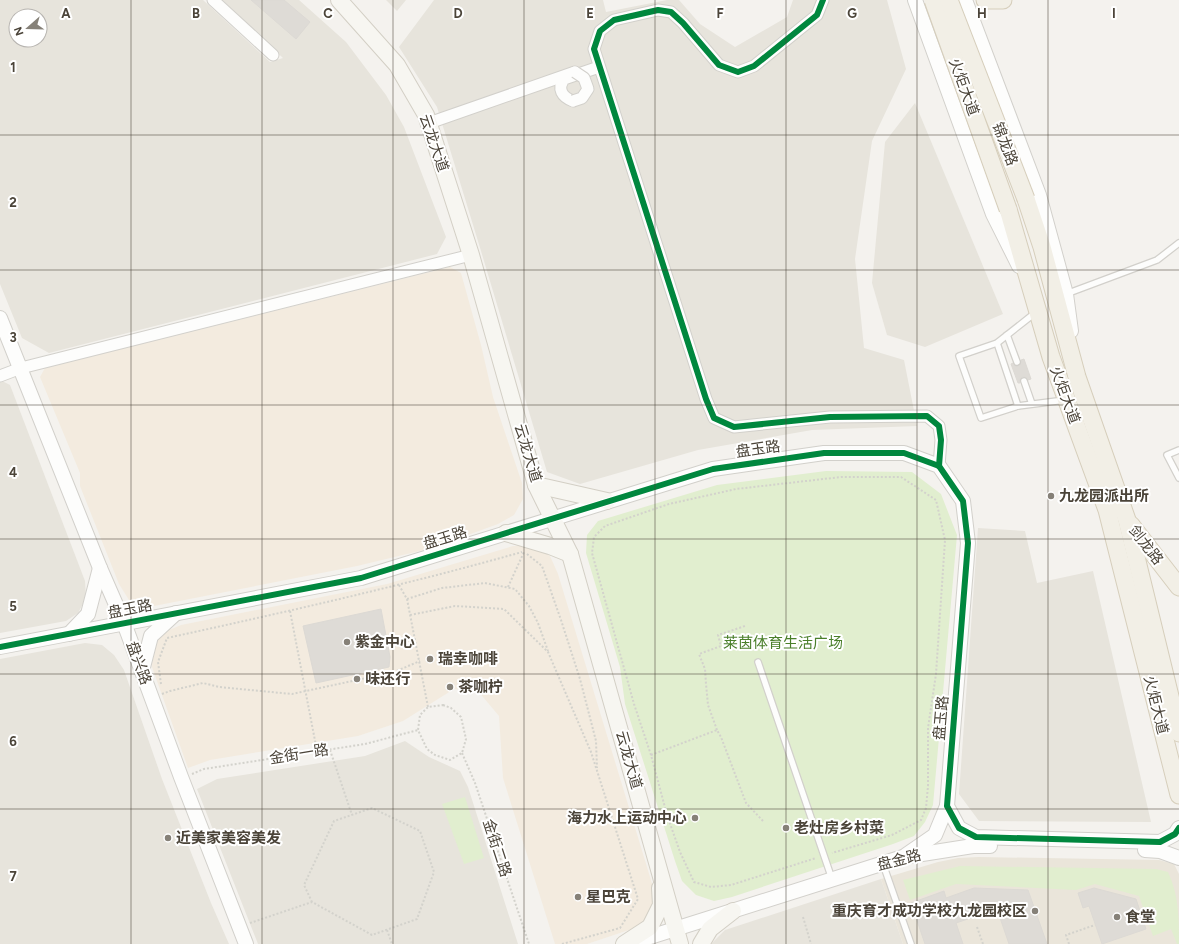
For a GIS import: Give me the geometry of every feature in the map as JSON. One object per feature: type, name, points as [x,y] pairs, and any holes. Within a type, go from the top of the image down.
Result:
[{"type":"main road","name":"云龙大道","points":[[339,0],[397,65],[426,115],[429,123],[471,255],[536,485],[570,554],[680,944]]},
{"type":"main road","name":"火炬大道","points":[[933,0],[1008,209],[1050,356],[1107,510],[1179,795]]},
{"type":"main road","name":"锦龙路","points":[[950,0],[1026,199]]},
{"type":"main road","points":[[985,0],[1004,0]]},
{"type":"main road","name":"火炬大道","points":[[1026,199],[1042,247],[1077,377],[1127,520],[1179,733]]},
{"type":"main road","points":[[536,485],[607,501]]},
{"type":"main road","name":"剑龙路","points":[[1107,510],[1127,520],[1179,587]]},
{"type":"main road","points":[[506,533],[550,546],[570,554]]},
{"type":"main road","points":[[624,944],[650,927],[660,905],[659,868]]},
{"type":"main road","points":[[701,944],[710,929],[733,910]]},
{"type":"street","points":[[213,0],[273,55]]},
{"type":"street","points":[[823,0],[818,15],[754,66],[738,72],[719,65],[683,23],[671,12],[658,10],[614,20],[600,31],[594,49],[706,399],[714,418],[734,427],[830,417],[927,416],[939,426],[941,440],[939,466]]},
{"type":"street","points":[[915,0],[993,214],[1030,287]]},
{"type":"street","points":[[965,0],[1039,195],[1066,294],[1077,377]]},
{"type":"street","points":[[928,33],[932,24],[938,18],[960,12],[971,16]]},
{"type":"street","points":[[429,123],[575,72],[584,78],[588,89],[582,98],[573,101],[564,97],[561,93],[560,87],[564,79],[599,67]]},
{"type":"street","points":[[0,376],[20,368],[471,255]]},
{"type":"street","name":"盘兴路","points":[[0,318],[100,568],[124,623],[142,671],[157,696],[181,778],[246,944]]},
{"type":"street","name":"盘玉路","points":[[0,647],[361,578],[713,469],[824,453],[904,453],[939,466],[963,501],[968,543],[947,806],[935,835],[903,857]]},
{"type":"street","points":[[69,634],[88,614],[100,568]]},
{"type":"street","points":[[142,671],[151,636],[176,613]]},
{"type":"street","points":[[947,806],[959,828],[976,837],[1160,842],[1175,834],[1179,828]]},
{"type":"street","name":"盘金路","points":[[629,944],[903,857],[973,846],[1160,851],[1179,858]]},
{"type":"lane","points":[[1066,294],[1157,260],[1179,243]]},
{"type":"lane","points":[[1037,311],[997,343],[959,356],[980,418],[1018,406],[1066,400]]},
{"type":"lane","points":[[1007,335],[1017,362]]},
{"type":"lane","points":[[997,343],[1018,406]]},
{"type":"lane","points":[[1024,381],[1032,404]]},
{"type":"lane","points":[[1179,450],[1167,455],[1179,478]]},
{"type":"lane","points":[[758,662],[832,879]]},
{"type":"lane","points":[[883,863],[911,944]]},
{"type":"path","points":[[420,661],[394,672],[292,694],[219,687],[203,682],[157,696],[158,662],[167,638],[399,585],[525,551]]},
{"type":"path","points":[[508,587],[525,551]]},
{"type":"path","points":[[525,551],[542,566],[561,620],[580,679],[596,741],[597,771]]},
{"type":"path","points":[[407,599],[442,588],[485,583],[508,587],[515,589],[529,606],[538,623],[548,652],[591,752],[638,899],[620,928],[562,944]]},
{"type":"path","points":[[399,585],[407,599],[428,707]]},
{"type":"path","points":[[410,615],[455,606],[504,609],[548,652]]},
{"type":"path","points":[[290,611],[317,751]]},
{"type":"path","points":[[717,730],[708,705],[705,669],[699,654],[721,646],[718,635],[745,626]]},
{"type":"path","points":[[443,705],[451,708],[461,717],[466,740],[462,753],[450,760],[435,755],[427,749],[418,730],[420,715],[428,707],[443,705]]},
{"type":"path","points":[[330,749],[352,815]]},
{"type":"path","points":[[372,808],[420,831],[434,872],[416,919],[372,935],[312,902],[304,885],[334,821],[352,815],[372,808]]},
{"type":"path","points":[[239,926],[312,902]]},
{"type":"path","points":[[803,916],[811,944]]},
{"type":"path","points":[[1066,935],[1095,925]]},
{"type":"path","points":[[977,927],[983,944]]},
{"type":"path","points":[[387,930],[392,944]]},
{"type":"path","points":[[1065,932],[1070,944]]},
{"type":"shaded area","points":[[0,0],[203,0],[270,62],[283,58],[222,0],[299,0],[346,42],[386,95],[404,127],[446,237],[437,254],[49,353],[22,338],[0,284]]},
{"type":"shaded area","points":[[386,0],[406,0],[397,11]]},
{"type":"shaded area","points":[[434,0],[603,0],[606,12],[667,0],[679,0],[700,24],[735,47],[787,17],[793,0],[887,0],[906,69],[872,141],[855,259],[864,348],[904,360],[917,426],[812,430],[698,450],[580,484],[547,472],[437,107],[399,47]]},
{"type":"shaded area","points":[[915,103],[1003,314],[925,347],[887,335],[872,283],[885,142]]},
{"type":"shaded area","points":[[450,267],[461,273],[481,345],[493,397],[522,483],[523,499],[514,515],[498,524],[432,548],[357,566],[154,606],[140,606],[129,600],[119,584],[80,486],[80,473],[40,377],[45,368]]},
{"type":"shaded area","points":[[0,380],[10,385],[85,581],[86,598],[78,613],[66,621],[0,633]]},
{"type":"shaded area","points":[[978,528],[1025,531],[1037,583],[1093,571],[1151,822],[979,821],[959,794]]},
{"type":"shaded area","points":[[513,546],[535,546],[550,556],[558,574],[654,890],[652,908],[641,926],[587,944],[555,944],[503,778],[499,716],[478,691],[454,689],[403,721],[358,736],[210,760],[188,768],[152,667],[153,648],[162,633],[181,625],[387,584]]},
{"type":"shaded area","points":[[85,643],[102,645],[114,655],[124,670],[162,779],[211,903],[229,944],[0,944],[0,659]]},
{"type":"shaded area","points":[[405,741],[429,757],[460,771],[468,787],[518,944],[258,944],[197,789],[217,779],[365,756]]},
{"type":"shaded area","name":"重庆育才成功学校九龙园校区","points":[[979,857],[1159,860],[1174,864],[1179,874],[1179,944],[903,944],[881,879],[938,862],[958,858]]},
{"type":"shaded area","points":[[881,879],[903,944],[711,944],[725,930]]},
{"type":"green space","name":"莱茵体育生活广场","points":[[826,471],[912,472],[941,494],[957,535],[933,805],[925,822],[914,836],[732,897],[714,901],[696,895],[682,881],[675,861],[625,704],[620,667],[586,553],[587,535],[598,521],[717,485]]},
{"type":"green space","points":[[465,797],[484,858],[464,864],[442,804]]},
{"type":"green space","points":[[960,866],[1156,869],[1168,872],[1176,898],[1179,944],[1177,944],[1171,929],[1153,936],[1139,896],[1095,884],[1076,890],[956,884],[910,900],[903,880]]},
{"type":"building","points":[[251,0],[284,0],[310,22],[296,39]]},
{"type":"building","points":[[1024,359],[1031,379],[1028,380],[1025,377],[1022,377],[1020,383],[1018,383],[1011,364],[1013,363],[1018,366],[1021,360]]},
{"type":"building","name":"紫金中心","points":[[381,609],[390,657],[389,667],[316,683],[303,626]]},
{"type":"building","points":[[974,888],[1028,890],[1047,944],[1009,944],[997,909],[956,923],[963,944],[925,944],[911,903],[944,891],[946,898]]},
{"type":"building","name":"食堂","points":[[1094,888],[1136,899],[1146,929],[1102,944],[1089,906],[1083,908],[1078,893]]},
{"type":"cycle path","points":[[823,0],[817,15],[754,66],[738,72],[719,65],[683,23],[671,12],[658,10],[614,20],[600,31],[594,49],[706,399],[714,418],[734,427],[830,417],[927,416],[939,426],[941,440],[939,466]]},
{"type":"cycle path","points":[[0,647],[361,578],[713,469],[824,453],[904,453],[939,466],[963,501],[968,543],[947,806],[959,828],[976,837],[1160,842],[1175,834],[1179,828]]},
{"type":"place","name":"九龙园派出所","points":[[1051,496]]},
{"type":"place","name":"紫金中心","points":[[347,642]]},
{"type":"place","name":"瑞幸咖啡","points":[[430,659]]},
{"type":"place","name":"味还行","points":[[357,679]]},
{"type":"place","name":"茶咖柠","points":[[450,687]]},
{"type":"place","name":"海力水上运动中心","points":[[695,818]]},
{"type":"place","name":"老灶房乡村菜","points":[[786,828]]},
{"type":"place","name":"近美家美容美发","points":[[168,838]]},
{"type":"place","name":"星巴克","points":[[578,897]]},
{"type":"place","name":"重庆育才成功学校九龙园校区","points":[[1035,911]]},
{"type":"place","name":"食堂","points":[[1117,917]]}]
